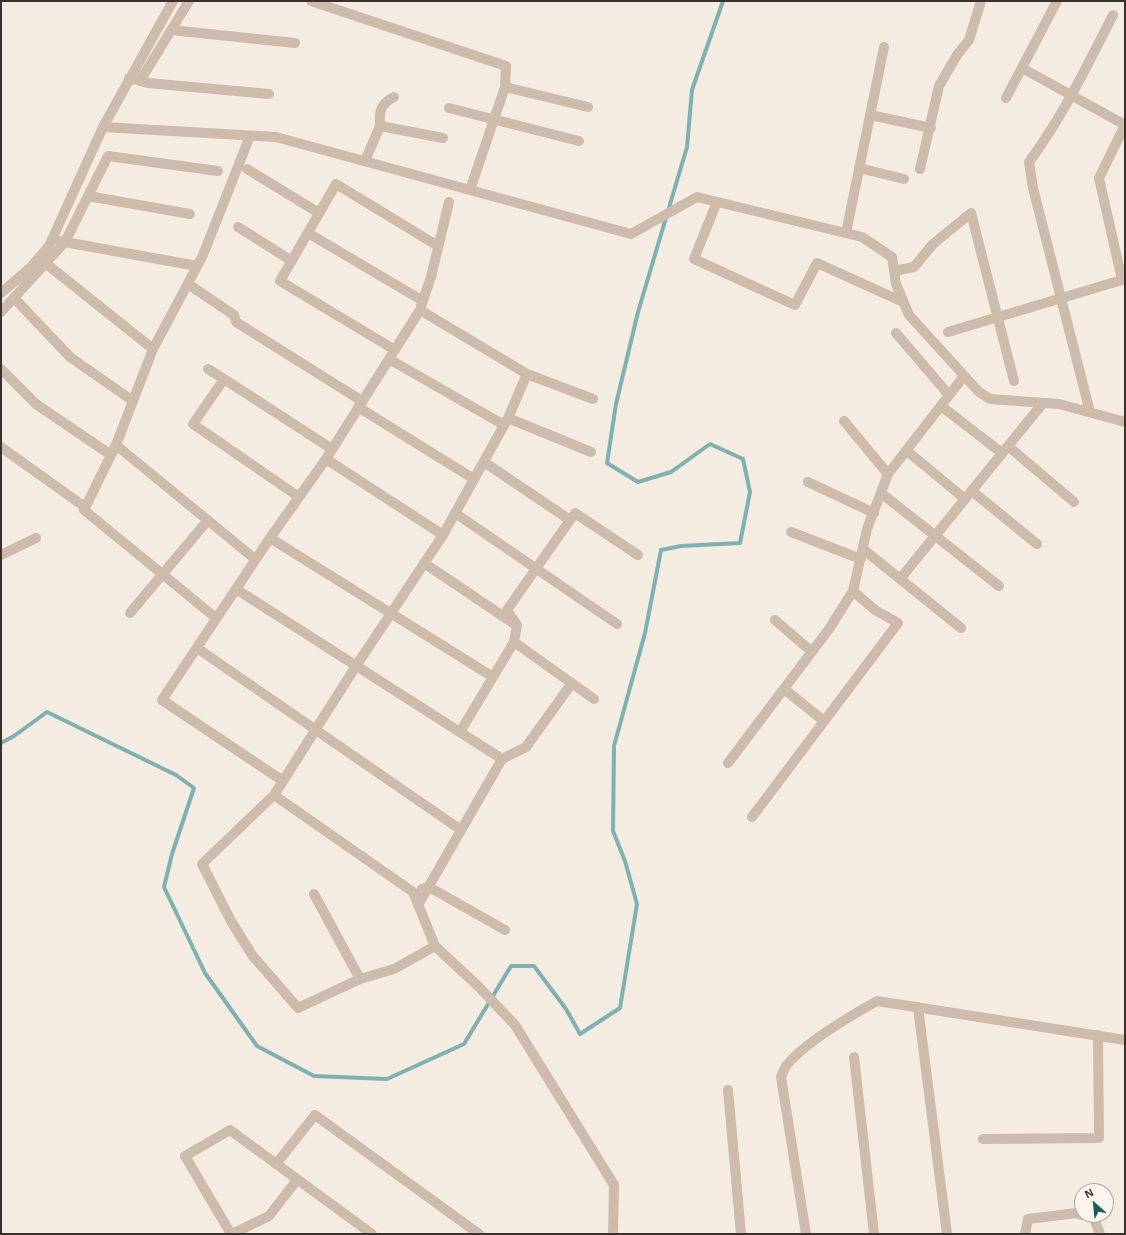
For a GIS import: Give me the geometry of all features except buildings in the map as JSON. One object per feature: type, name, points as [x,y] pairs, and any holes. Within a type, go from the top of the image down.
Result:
[{"type":"street","points":[[1,312],[43,261],[103,127],[173,1]]},
{"type":"street","points":[[140,81],[189,1]]},
{"type":"street","points":[[311,1],[506,66],[505,86],[470,190]]},
{"type":"street","points":[[920,169],[931,128],[939,86],[957,55],[969,40],[982,1]]},
{"type":"street","points":[[1006,98],[1057,1]]},
{"type":"street","points":[[1090,412],[1033,188],[1029,162],[1073,96],[1113,15]]},
{"type":"street","points":[[171,30],[295,43]]},
{"type":"street","points":[[846,233],[884,47]]},
{"type":"street","points":[[948,332],[1122,280],[1099,178],[1125,125],[1022,68]]},
{"type":"street","points":[[129,78],[148,83],[269,94]]},
{"type":"street","points":[[505,86],[588,107]]},
{"type":"street","points":[[366,161],[380,126],[379,112],[386,101],[394,97]]},
{"type":"street","points":[[449,108],[579,141]]},
{"type":"street","points":[[870,115],[931,128]]},
{"type":"street","points":[[380,126],[443,138]]},
{"type":"street","points":[[103,127],[276,137],[631,234],[696,197],[862,237],[892,257],[896,284],[909,316],[979,392],[990,399],[1059,404],[1125,422]]},
{"type":"street","points":[[85,507],[116,445],[153,350],[197,266],[250,136]]},
{"type":"street","points":[[1,293],[66,242],[108,156],[218,171]]},
{"type":"street","points":[[859,168],[904,179]]},
{"type":"street","points":[[248,169],[319,213]]},
{"type":"street","points":[[395,350],[280,280],[336,184],[438,246]]},
{"type":"street","points":[[88,196],[190,214]]},
{"type":"street","points":[[283,781],[162,700],[270,538],[326,459],[422,306],[431,277],[449,202]]},
{"type":"street","points":[[716,202],[694,259],[795,305],[817,264],[903,302]]},
{"type":"street","points":[[894,271],[914,267],[934,244],[971,213],[1014,381]]},
{"type":"street","points":[[238,227],[292,261]]},
{"type":"street","points":[[308,233],[527,374],[593,399]]},
{"type":"street","points":[[52,240],[197,266]]},
{"type":"street","points":[[43,261],[153,350]]},
{"type":"street","points":[[188,284],[234,314],[236,322],[474,480]]},
{"type":"street","points":[[14,298],[70,357],[133,400]]},
{"type":"street","points":[[896,332],[949,395]]},
{"type":"street","points":[[389,359],[506,422],[590,452]]},
{"type":"street","points":[[1,369],[36,404],[111,455]]},
{"type":"street","points":[[208,369],[332,449]]},
{"type":"street","points":[[436,946],[394,969],[360,979],[298,1008],[252,955],[231,921],[202,864],[274,795],[356,666],[443,535],[506,422],[527,374]]},
{"type":"street","points":[[728,763],[812,652],[853,592],[874,513],[888,474],[964,376]]},
{"type":"street","points":[[224,379],[193,424],[298,497]]},
{"type":"street","points":[[900,579],[1043,403]]},
{"type":"street","points":[[941,406],[1005,449],[1074,502]]},
{"type":"street","points":[[844,421],[888,474]]},
{"type":"street","points":[[116,445],[256,559]]},
{"type":"street","points":[[1,447],[85,507],[84,510],[216,618]]},
{"type":"street","points":[[906,451],[965,499]]},
{"type":"street","points":[[326,459],[443,535]]},
{"type":"street","points":[[484,462],[570,520]]},
{"type":"street","points":[[808,482],[874,513]]},
{"type":"street","points":[[972,490],[1037,544]]},
{"type":"street","points":[[881,493],[999,586]]},
{"type":"street","points":[[455,513],[617,624]]},
{"type":"street","points":[[460,732],[514,642],[517,625],[507,610],[575,513],[638,555]]},
{"type":"street","points":[[130,613],[208,520]]},
{"type":"street","points":[[791,532],[862,554],[900,579],[961,628]]},
{"type":"street","points":[[1,555],[36,538]]},
{"type":"street","points":[[270,538],[493,677]]},
{"type":"street","points":[[424,563],[517,625]]},
{"type":"street","points":[[236,589],[502,759]]},
{"type":"street","points":[[752,817],[898,623],[875,610],[853,592]]},
{"type":"street","points":[[775,620],[812,652]]},
{"type":"street","points":[[514,642],[594,699]]},
{"type":"street","points":[[197,648],[461,830]]},
{"type":"street","points":[[418,906],[502,759],[526,747],[572,683]]},
{"type":"street","points":[[784,689],[824,721]]},
{"type":"street","points":[[274,795],[413,892],[436,946],[479,987],[515,1025],[614,1185],[613,1234]]},
{"type":"street","points":[[413,892],[429,887],[504,930]]},
{"type":"street","points":[[314,894],[360,979]]},
{"type":"street","points":[[806,1234],[781,1077],[786,1066],[802,1051],[846,1019],[877,1001],[1125,1040]]},
{"type":"street","points":[[918,1007],[947,1234]]},
{"type":"street","points":[[983,1139],[1099,1138],[1098,1035]]},
{"type":"street","points":[[854,1057],[874,1234]]},
{"type":"street","points":[[728,1090],[741,1234]]},
{"type":"street","points":[[276,1164],[315,1115],[479,1234]]},
{"type":"street","points":[[298,1180],[269,1216],[232,1234],[184,1156],[230,1130],[372,1234]]},
{"type":"street","points":[[1025,1234],[1028,1219],[1074,1213]]},
{"type":"street","points":[[1096,1223],[1100,1234]]},
{"type":"waterway","points":[[1,743],[14,736],[47,712],[176,775],[194,788],[172,854],[164,887],[205,973],[257,1046],[314,1076],[387,1079],[464,1044],[511,966],[534,966],[566,1009],[580,1034],[620,1008],[637,904],[625,861],[613,831],[614,746],[645,633],[661,550],[681,546],[740,543],[750,492],[743,459],[710,444],[671,472],[638,482],[607,463],[616,404],[638,312],[687,147],[692,90],[723,1]]}]
